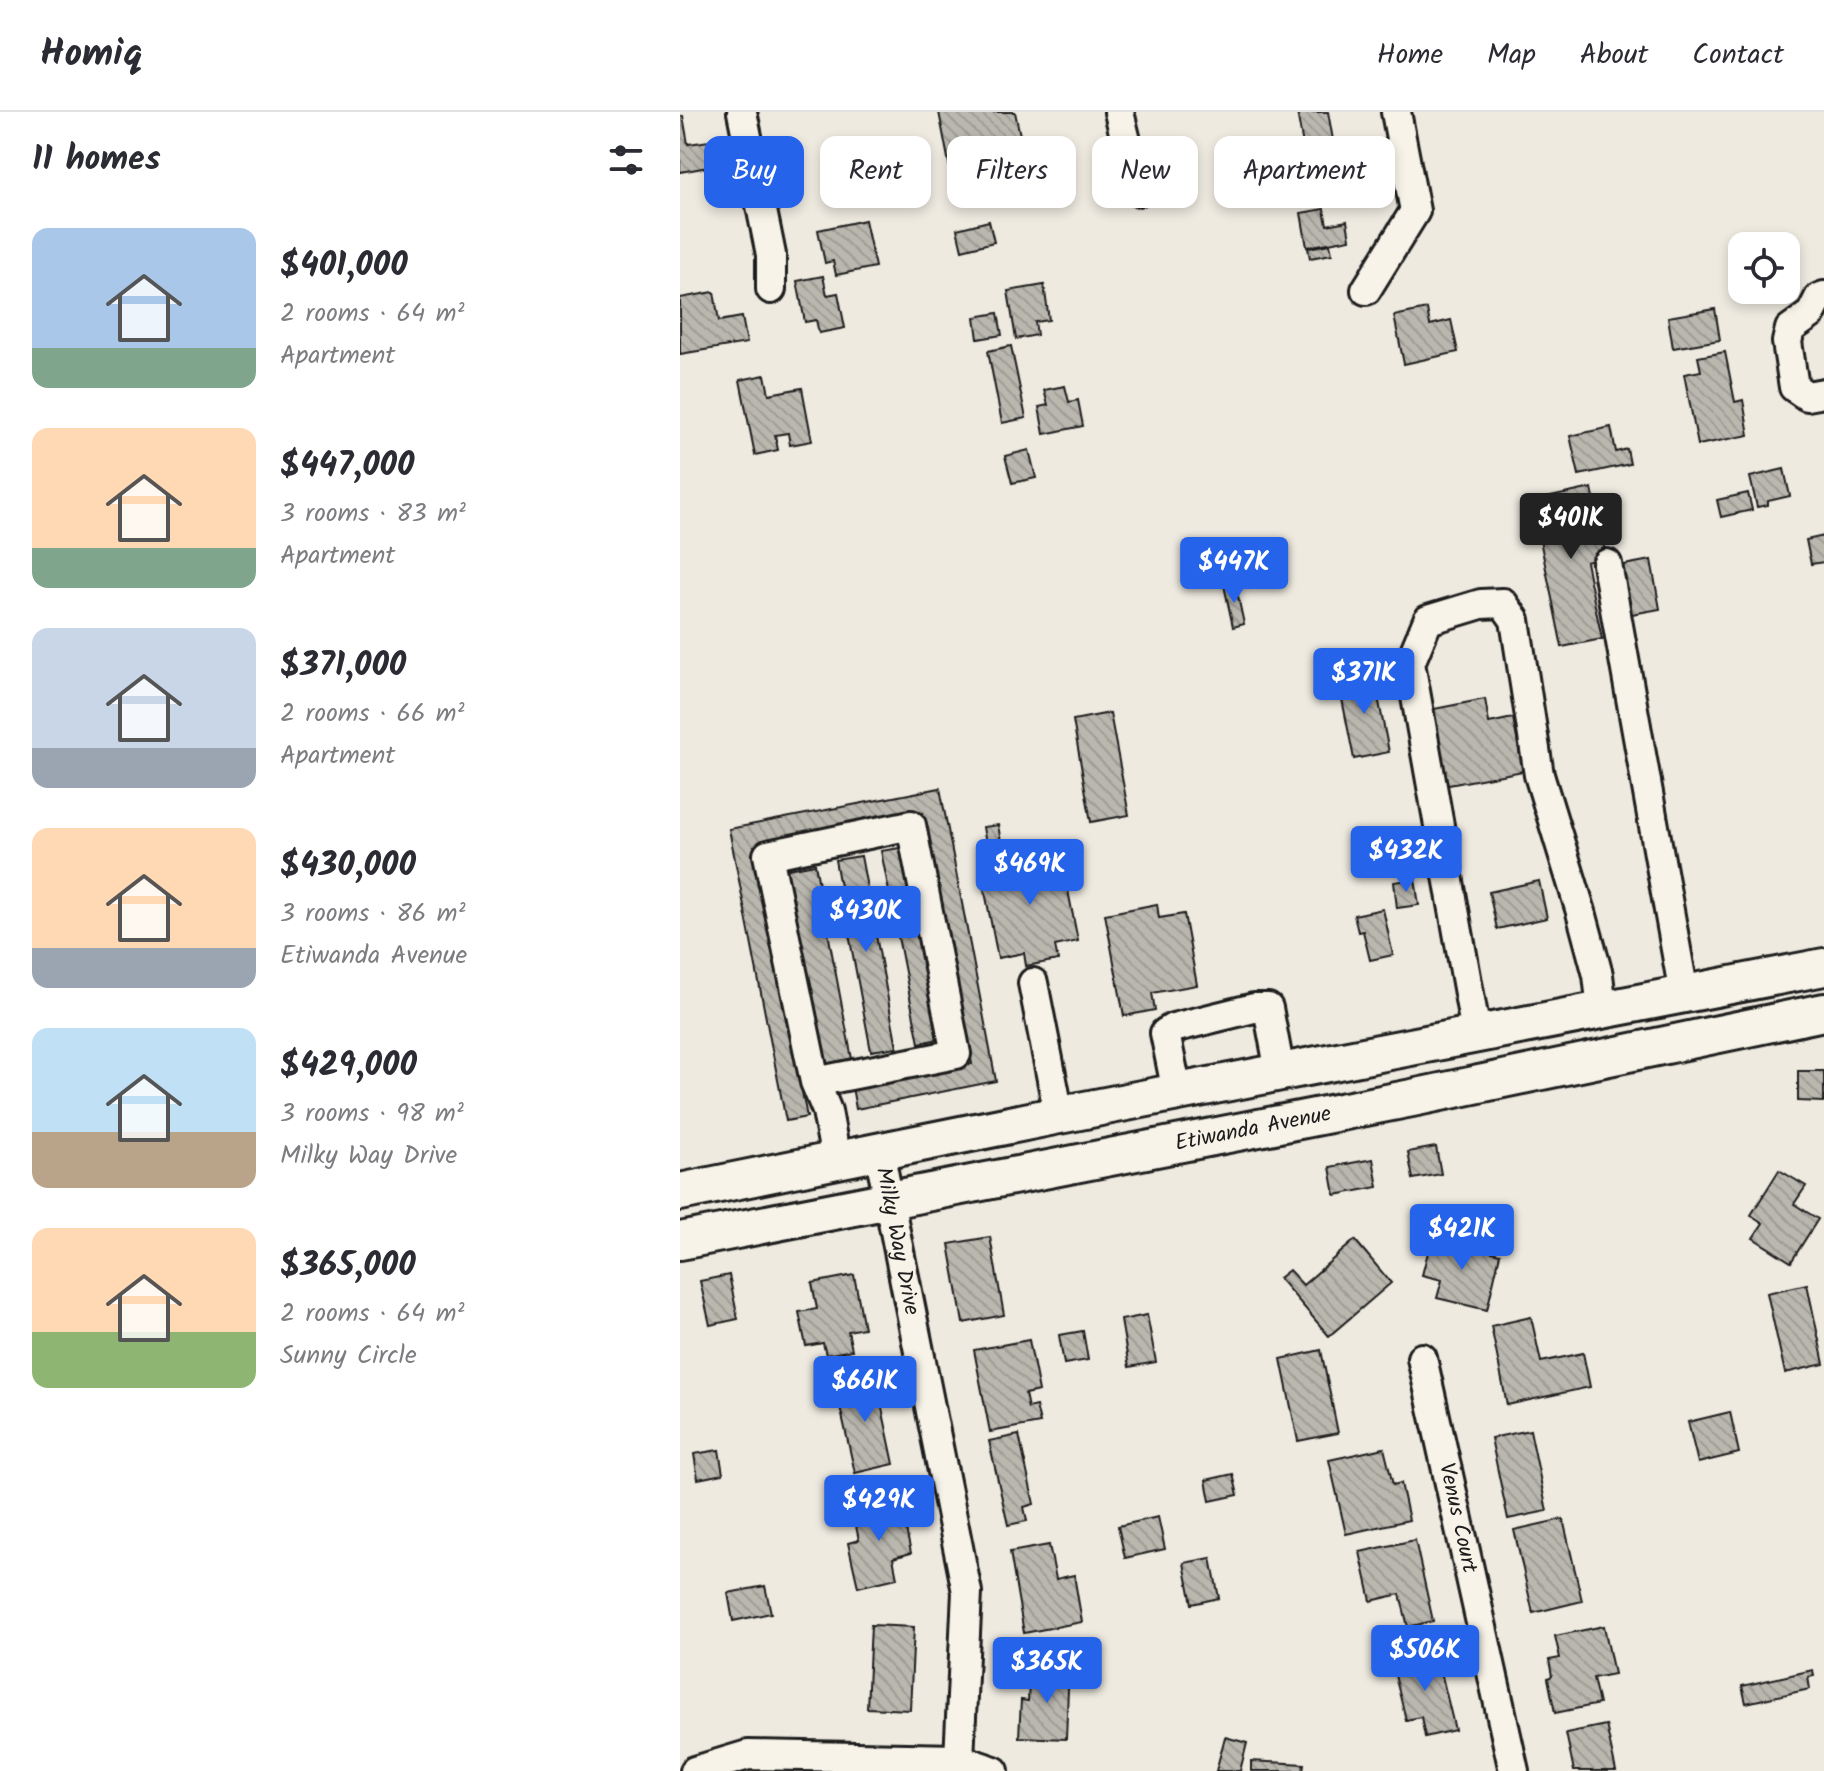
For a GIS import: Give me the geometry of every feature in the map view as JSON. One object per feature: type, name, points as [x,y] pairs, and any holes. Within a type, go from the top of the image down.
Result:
[{"type":"main road","points":[[680,1192],[1059,1115],[1824,967]]},
{"type":"main road","name":"Etiwanda Avenue","points":[[680,1241],[1412,1098],[1824,1012]]},
{"type":"street","points":[[742,112],[771,255],[771,289]]},
{"type":"street","points":[[1119,112],[1125,136]]},
{"type":"street","points":[[1366,290],[1415,211],[1396,112]]},
{"type":"street","points":[[1824,296],[1819,298],[1811,314],[1790,329],[1787,342],[1794,387],[1807,396],[1824,393]]},
{"type":"street","points":[[1607,564],[1684,994]]},
{"type":"street","points":[[1476,1033],[1410,663],[1428,620],[1481,604],[1503,603],[1515,620],[1539,775],[1585,925],[1598,975],[1602,1009]]},
{"type":"street","points":[[815,1082],[956,1054],[911,825],[768,855],[815,1082],[827,1111],[836,1160]]},
{"type":"street","points":[[1033,983],[1059,1115]]},
{"type":"street","points":[[1177,1092],[1165,1033],[1173,1028],[1254,1008],[1268,1008],[1280,1072]]},
{"type":"street","name":"Milky Way Drive","points":[[879,1151],[967,1592],[959,1759]]},
{"type":"street","name":"Venus Court","points":[[1422,1358],[1514,1771]]},
{"type":"street","points":[[695,1771],[748,1755],[959,1759],[994,1771]]},
{"type":"building","points":[[939,112],[1015,112],[1020,136],[947,136],[947,153]]},
{"type":"building","points":[[1297,112],[1328,112],[1332,136],[1301,136]]},
{"type":"building","points":[[680,116],[683,116],[688,144],[704,142],[704,168],[680,172]]},
{"type":"building","points":[[1324,209],[1327,225],[1347,221],[1350,239],[1307,247],[1301,213]]},
{"type":"building","points":[[865,220],[875,267],[836,275],[833,261],[825,263],[818,230]]},
{"type":"building","points":[[989,221],[994,242],[962,250],[957,229]]},
{"type":"building","points":[[1330,244],[1332,254],[1310,258],[1308,248]]},
{"type":"building","points":[[823,276],[827,295],[838,293],[845,328],[819,333],[816,320],[805,322],[797,281]]},
{"type":"building","points":[[1044,285],[1049,320],[1035,322],[1037,335],[1016,339],[1008,291]]},
{"type":"building","points":[[714,292],[719,321],[742,317],[747,343],[680,354],[680,298]]},
{"type":"building","points":[[1427,309],[1430,325],[1451,320],[1458,352],[1404,364],[1394,316]]},
{"type":"building","points":[[1715,309],[1720,340],[1673,348],[1668,317]]},
{"type":"building","points":[[998,313],[1002,335],[978,339],[975,317]]},
{"type":"building","points":[[1011,346],[1026,418],[1002,423],[988,351]]},
{"type":"building","points":[[1725,352],[1735,402],[1743,400],[1749,435],[1698,445],[1684,374],[1701,371],[1698,357]]},
{"type":"building","points":[[765,375],[769,394],[802,388],[812,441],[790,445],[788,433],[775,435],[778,450],[755,455],[740,380]]},
{"type":"building","points":[[1065,386],[1069,402],[1078,400],[1083,426],[1044,434],[1039,407],[1048,405],[1044,390]]},
{"type":"building","points":[[1611,427],[1616,452],[1627,449],[1630,464],[1579,475],[1570,436]]},
{"type":"building","points":[[1029,450],[1036,478],[1012,483],[1005,456]]},
{"type":"building","points":[[1784,469],[1790,496],[1757,507],[1750,477]]},
{"type":"building","points":[[1592,488],[1606,557],[1586,562],[1602,639],[1562,647],[1532,501]]},
{"type":"building","points":[[1748,493],[1752,510],[1721,517],[1717,500]]},
{"type":"building","points":[[1824,536],[1824,562],[1811,564],[1806,540]]},
{"type":"building","points":[[1651,560],[1660,609],[1626,615],[1613,567]]},
{"type":"building","points":[[1235,583],[1244,624],[1233,627],[1224,585]]},
{"type":"building","points":[[1373,672],[1389,752],[1354,759],[1338,679]]},
{"type":"building","points":[[1485,699],[1489,723],[1513,718],[1523,771],[1438,787],[1424,711]]},
{"type":"building","points":[[1110,713],[1129,815],[1091,822],[1073,720]]},
{"type":"building","points":[[940,788],[996,1081],[856,1109],[852,1087],[972,1064],[923,813],[754,846],[807,1117],[786,1121],[729,829]]},
{"type":"building","points":[[998,825],[1002,848],[987,850],[983,827]]},
{"type":"building","points":[[906,847],[944,1038],[919,1043],[881,851]]},
{"type":"building","points":[[1060,850],[1078,941],[1055,946],[1058,960],[1026,966],[1024,953],[998,958],[980,866]]},
{"type":"building","points":[[861,856],[897,1047],[871,1051],[835,860]]},
{"type":"building","points":[[815,864],[852,1059],[820,1065],[783,870]]},
{"type":"building","points":[[1415,879],[1419,905],[1397,908],[1394,882]]},
{"type":"building","points":[[1539,881],[1547,918],[1497,929],[1489,892]]},
{"type":"building","points":[[1157,904],[1159,918],[1184,914],[1197,985],[1152,993],[1155,1010],[1124,1016],[1105,914]]},
{"type":"building","points":[[1383,909],[1393,955],[1370,960],[1363,931],[1358,932],[1354,915]]},
{"type":"building","points":[[1798,1071],[1824,1071],[1824,1102],[1798,1101]]},
{"type":"building","points":[[1436,1147],[1441,1174],[1413,1179],[1408,1152]]},
{"type":"building","points":[[1373,1159],[1378,1187],[1335,1195],[1330,1167]]},
{"type":"building","points":[[1779,1170],[1806,1186],[1794,1204],[1818,1219],[1791,1262],[1753,1238],[1763,1223],[1751,1215]]},
{"type":"building","points":[[990,1237],[1004,1315],[963,1323],[949,1244]]},
{"type":"building","points":[[1432,1237],[1500,1254],[1487,1310],[1437,1298],[1442,1280],[1422,1275]]},
{"type":"building","points":[[1355,1240],[1391,1283],[1329,1336],[1279,1278],[1289,1270],[1303,1285]]},
{"type":"building","points":[[729,1275],[738,1319],[710,1325],[700,1281]]},
{"type":"building","points":[[854,1275],[864,1328],[848,1331],[852,1350],[826,1355],[823,1343],[806,1346],[799,1312],[817,1309],[812,1283]]},
{"type":"building","points":[[1807,1284],[1824,1364],[1785,1373],[1767,1293]]},
{"type":"building","points":[[1147,1315],[1156,1362],[1129,1367],[1121,1320]]},
{"type":"building","points":[[1531,1317],[1541,1362],[1583,1353],[1590,1387],[1507,1405],[1491,1326]]},
{"type":"building","points":[[1083,1331],[1088,1360],[1064,1364],[1059,1335]]},
{"type":"building","points":[[1029,1340],[1039,1391],[1025,1394],[1028,1408],[1036,1406],[1040,1423],[990,1432],[974,1350]]},
{"type":"building","points":[[1321,1350],[1338,1433],[1298,1441],[1281,1359]]},
{"type":"building","points":[[875,1375],[894,1464],[855,1473],[835,1384]]},
{"type":"building","points":[[1730,1412],[1739,1453],[1698,1463],[1688,1422]]},
{"type":"building","points":[[1530,1430],[1547,1511],[1508,1519],[1491,1438]]},
{"type":"building","points":[[1019,1435],[1034,1504],[1024,1507],[1027,1521],[1008,1525],[989,1441]]},
{"type":"building","points":[[1384,1448],[1393,1485],[1401,1483],[1409,1520],[1346,1534],[1329,1460]]},
{"type":"building","points":[[719,1450],[723,1474],[698,1479],[694,1454]]},
{"type":"building","points":[[1233,1474],[1238,1495],[1210,1501],[1206,1480]]},
{"type":"building","points":[[900,1501],[911,1553],[893,1558],[897,1578],[858,1587],[848,1543],[859,1540],[853,1512]]},
{"type":"building","points":[[1158,1517],[1165,1549],[1125,1558],[1118,1526]]},
{"type":"building","points":[[1563,1519],[1582,1601],[1533,1613],[1514,1530]]},
{"type":"building","points":[[1415,1540],[1433,1621],[1408,1627],[1400,1594],[1371,1601],[1360,1552]]},
{"type":"building","points":[[1049,1545],[1056,1579],[1074,1575],[1082,1622],[1024,1633],[1010,1552]]},
{"type":"building","points":[[1211,1558],[1219,1598],[1192,1604],[1184,1563]]},
{"type":"building","points":[[765,1586],[771,1613],[733,1621],[728,1593]]},
{"type":"building","points":[[871,1625],[914,1627],[910,1710],[867,1708]]},
{"type":"building","points":[[1604,1626],[1614,1674],[1593,1678],[1599,1704],[1555,1713],[1548,1678],[1552,1676],[1549,1660],[1560,1658],[1555,1636]]},
{"type":"building","points":[[1435,1647],[1455,1730],[1425,1737],[1421,1717],[1406,1720],[1394,1671],[1409,1668],[1406,1654]]},
{"type":"building","points":[[1043,1663],[1069,1664],[1066,1739],[1019,1737],[1021,1700],[1028,1701],[1029,1683],[1042,1684]]},
{"type":"building","points":[[1813,1670],[1814,1676],[1808,1677],[1810,1689],[1746,1703],[1742,1686]]},
{"type":"building","points":[[1606,1725],[1616,1771],[1574,1771],[1566,1733]]},
{"type":"building","points":[[1225,1737],[1247,1743],[1240,1771],[1216,1771]]},
{"type":"building","points":[[1251,1761],[1304,1764],[1303,1771],[1251,1771]]}]
